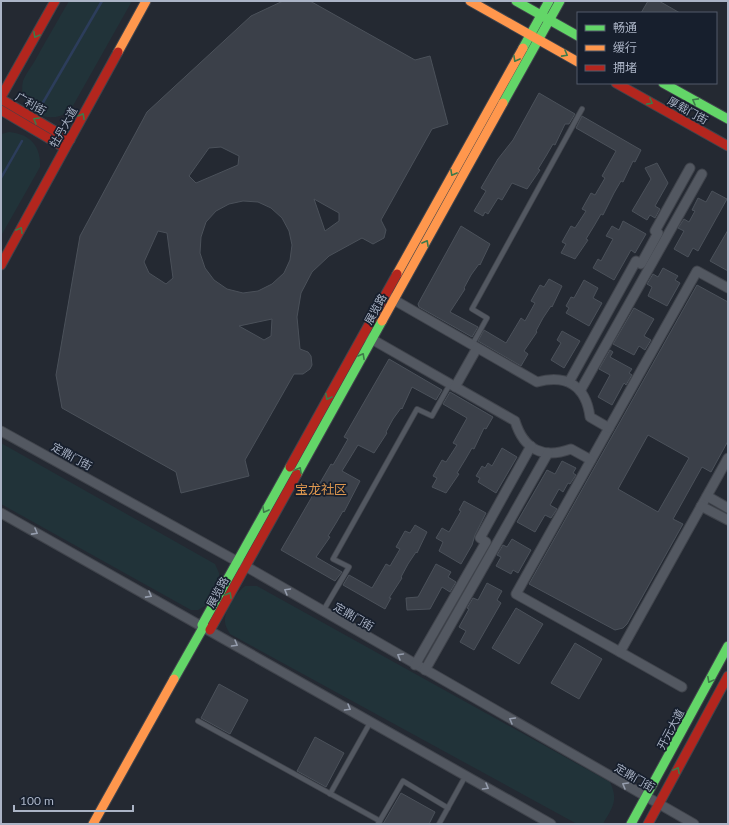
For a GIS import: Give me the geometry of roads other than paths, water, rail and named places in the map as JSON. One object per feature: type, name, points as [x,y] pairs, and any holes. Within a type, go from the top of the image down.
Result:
[{"type":"street","points":[[1,98],[55,1]]},
{"type":"street","name":"牡丹大道","points":[[1,264],[146,1]]},
{"type":"street","points":[[470,1],[577,61]]},
{"type":"street","points":[[516,1],[577,35]]},
{"type":"street","name":"展览路","points":[[205,627],[245,566],[372,339],[389,298],[549,1]]},
{"type":"street","name":"展览路","points":[[93,824],[205,627],[237,562],[363,334],[389,298],[560,1]]},
{"type":"street","name":"厚载门街","points":[[618,84],[728,146]]},
{"type":"street","name":"厚载门街","points":[[665,84],[728,119]]},
{"type":"street","name":"广利街","points":[[1,98],[68,144]]},
{"type":"street","name":"广利街","points":[[1,110],[68,144]]},
{"type":"street","points":[[569,382],[636,261],[641,264],[658,233],[655,231],[690,168]]},
{"type":"street","points":[[580,391],[702,174]]},
{"type":"street","points":[[682,687],[516,594],[697,270],[728,288]]},
{"type":"street","points":[[389,298],[537,382],[550,378],[569,382],[580,391],[589,405],[590,417],[609,428]]},
{"type":"street","points":[[363,334],[516,422],[519,433],[531,446],[548,453],[560,453],[571,449],[591,460]]},
{"type":"street","points":[[452,385],[474,346]]},
{"type":"street","name":"定鼎门街","points":[[1,431],[245,566],[694,824]]},
{"type":"street","points":[[415,665],[486,542],[480,538],[531,446]]},
{"type":"street","points":[[425,670],[548,453]]},
{"type":"street","points":[[620,652],[728,458]]},
{"type":"street","points":[[707,496],[728,508]]},
{"type":"street","points":[[701,506],[728,520]]},
{"type":"street","points":[[1,513],[551,824]]},
{"type":"street","name":"开元大道","points":[[632,824],[728,646]]},
{"type":"street","points":[[648,824],[728,676]]},
{"type":"lane","points":[[474,346],[487,318],[472,309],[582,109]]},
{"type":"lane","points":[[322,611],[349,567],[333,559],[417,409],[432,416],[452,385]]},
{"type":"lane","points":[[198,721],[379,822],[403,781],[448,808]]},
{"type":"lane","points":[[330,794],[371,721]]},
{"type":"lane","points":[[439,824],[466,775]]},
{"type":"waterway","points":[[41,106],[102,1]]},
{"type":"waterway","points":[[1,178],[22,141]]},
{"type":"district","name":"宝龙社区","points":[[321,489]]}]
